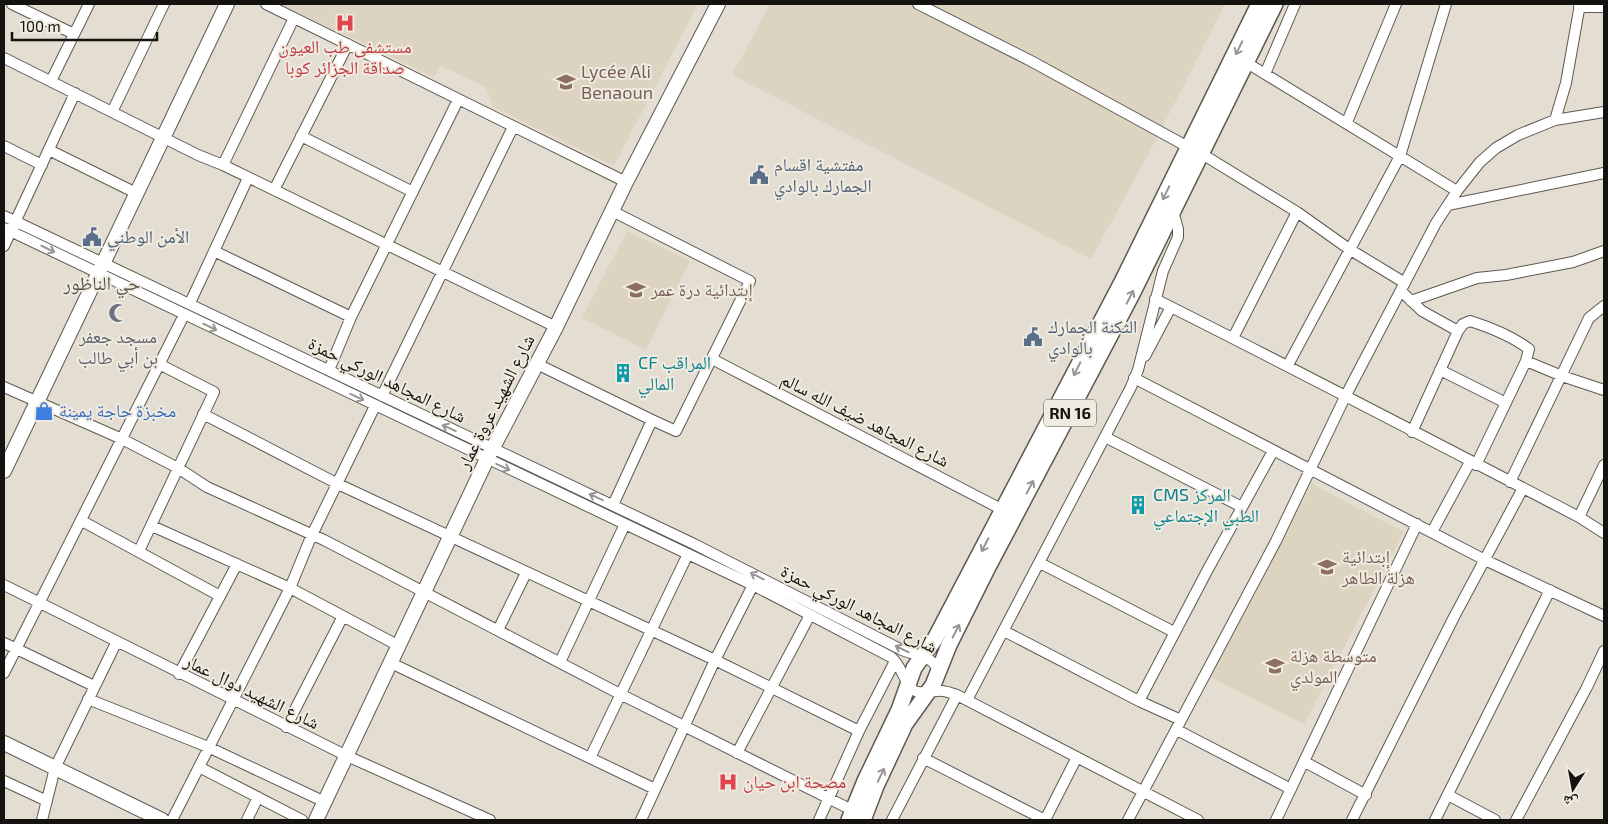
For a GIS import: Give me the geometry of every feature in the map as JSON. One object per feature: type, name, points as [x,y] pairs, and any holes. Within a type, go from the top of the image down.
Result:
[{"type":"main road","name":"RN 16","points":[[855,817],[899,710],[914,668],[935,639],[1122,282],[1259,4]]},
{"type":"main road","name":"RN 16","points":[[855,817],[876,786],[905,724],[929,692],[988,567],[1072,410],[1202,154],[1275,4]]},
{"type":"street","points":[[12,4],[74,34]]},
{"type":"street","points":[[51,81],[89,4]]},
{"type":"street","points":[[112,112],[164,4]]},
{"type":"street","points":[[4,471],[35,402],[101,269],[227,4]]},
{"type":"street","points":[[266,4],[626,182]]},
{"type":"street","name":"شارع الشهيد عروة عمار","points":[[316,820],[490,454],[556,327],[626,182],[718,4]]},
{"type":"street","points":[[918,4],[1031,61],[1188,147]]},
{"type":"street","points":[[1265,74],[1295,4]]},
{"type":"street","points":[[1347,122],[1396,4]]},
{"type":"street","points":[[1288,365],[1400,156],[1446,4]]},
{"type":"street","points":[[1555,120],[1566,83],[1579,5],[1604,8]]},
{"type":"street","points":[[223,164],[294,18]]},
{"type":"street","points":[[274,190],[348,44]]},
{"type":"street","points":[[4,58],[198,155],[223,164],[442,273],[556,327]]},
{"type":"street","points":[[1247,63],[1347,122],[1457,191]]},
{"type":"street","points":[[4,246],[10,227],[50,150],[76,93]]},
{"type":"street","points":[[330,370],[351,317],[458,100]]},
{"type":"street","points":[[1128,820],[1276,541],[1345,397],[1403,287],[1457,191],[1480,162],[1496,148],[1518,135],[1555,120],[1604,112]]},
{"type":"street","points":[[382,396],[513,127]]},
{"type":"street","points":[[301,136],[413,192]]},
{"type":"street","points":[[4,146],[42,165]]},
{"type":"street","points":[[50,150],[136,193]]},
{"type":"street","points":[[1202,154],[1297,212],[1403,287],[1411,301],[1422,311],[1458,331]]},
{"type":"street","points":[[1448,205],[1604,174]]},
{"type":"street","points":[[190,303],[248,178]]},
{"type":"street","points":[[537,364],[676,431],[712,359],[750,281],[612,211]]},
{"type":"street","points":[[1136,374],[1163,271],[1179,234],[1173,211]]},
{"type":"street","points":[[1232,338],[1297,212]]},
{"type":"street","name":"شارع المجاهد الوركي حمزة","points":[[4,216],[10,227],[101,269],[190,303],[330,370],[625,524],[753,585],[896,661],[908,685]]},
{"type":"street","points":[[214,251],[351,317]]},
{"type":"street","points":[[1411,301],[1477,278],[1506,275],[1574,262],[1604,251]]},
{"type":"street","name":"شارع المجاهد الوركي حمزة","points":[[101,269],[184,315],[376,406],[613,505],[932,661],[938,670],[945,692]]},
{"type":"street","points":[[1155,299],[1288,365],[1412,432],[1579,517],[1604,533]]},
{"type":"street","points":[[1510,482],[1589,318],[1604,306]]},
{"type":"street","points":[[967,700],[1040,563],[1170,307]]},
{"type":"street","points":[[4,673],[184,315]]},
{"type":"street","points":[[1412,432],[1458,331],[1463,324],[1470,321],[1483,325],[1520,343],[1528,349],[1526,361],[1506,403],[1432,532]]},
{"type":"street","name":"شارع المجاهد ضيف الله سالم","points":[[712,359],[1003,510]]},
{"type":"street","points":[[1526,361],[1562,376],[1604,390]]},
{"type":"street","points":[[139,551],[214,392],[159,364]]},
{"type":"street","points":[[1440,370],[1506,403]]},
{"type":"street","points":[[1136,374],[1272,451],[1485,560],[1604,616]]},
{"type":"street","points":[[4,387],[122,439],[178,468],[207,487],[311,536],[324,540],[620,694],[827,798],[855,817]]},
{"type":"street","points":[[172,820],[290,588],[311,536],[376,406]]},
{"type":"street","points":[[203,414],[338,484],[715,660],[859,731]]},
{"type":"street","points":[[613,505],[652,420]]},
{"type":"street","points":[[1105,437],[1242,507]]},
{"type":"street","points":[[1140,701],[1174,632],[1272,451]]},
{"type":"street","points":[[1579,517],[1604,464]]},
{"type":"street","points":[[1352,820],[1523,488]]},
{"type":"street","points":[[82,521],[220,596]]},
{"type":"street","points":[[560,662],[625,524]]},
{"type":"street","points":[[1276,820],[1417,524]]},
{"type":"street","points":[[152,526],[290,588],[399,646]]},
{"type":"street","points":[[590,758],[688,554]]},
{"type":"street","points":[[1040,563],[1174,632]]},
{"type":"street","points":[[179,674],[236,564]]},
{"type":"street","points":[[498,630],[526,573]]},
{"type":"street","name":"شارع الشهيد دوال عمار","points":[[4,585],[286,727],[490,820]]},
{"type":"street","points":[[641,820],[715,660],[753,585]]},
{"type":"street","points":[[1435,820],[1550,590]]},
{"type":"street","points":[[737,753],[810,615]]},
{"type":"street","points":[[286,727],[343,616]]},
{"type":"street","points":[[1004,631],[1181,720]]},
{"type":"street","points":[[4,643],[94,686]]},
{"type":"street","points":[[42,820],[55,768],[116,643]]},
{"type":"street","points":[[1516,820],[1583,695],[1604,651]]},
{"type":"street","points":[[818,820],[859,731],[896,661]]},
{"type":"street","points":[[391,663],[656,790]]},
{"type":"street","points":[[908,685],[917,692],[957,694],[1198,820]]},
{"type":"street","points":[[895,819],[923,758],[957,694]]},
{"type":"street","points":[[88,699],[208,747],[324,802]]},
{"type":"street","points":[[1177,730],[1291,789]]},
{"type":"street","points":[[4,743],[162,820]]},
{"type":"street","points":[[923,758],[1045,820],[1077,757]]},
{"type":"street","points":[[1304,762],[1366,795]]},
{"type":"street","points":[[199,767],[302,820]]},
{"type":"street","points":[[4,781],[47,800]]},
{"type":"street","points":[[1448,795],[1495,820]]},
{"type":"street","points":[[247,820],[258,797]]},
{"type":"shaded area","name":"Lycée Ali Benaoun","points":[[280,4],[698,4],[614,166],[493,107],[486,87],[441,66],[434,77]]},
{"type":"shaded area","points":[[770,4],[1225,4],[1149,153],[1091,259],[732,75]]},
{"type":"shaded area","name":"إبتدائية درة عمر","points":[[627,231],[690,261],[646,350],[582,318]]},
{"type":"shaded area","name":"إبتدائية هزلة الطاهر","points":[[1312,484],[1404,532],[1304,724],[1210,677]]},
{"type":"place","name":"مستشفى طب العيون صداقة الجزائر كوبا","points":[[345,23]]},
{"type":"place","name":"Lycée Ali Benaoun","points":[[566,82]]},
{"type":"place","name":"مفتشية اقسام الجمارك بالوادي","points":[[759,175]]},
{"type":"place","name":"الأمن الوطني","points":[[92,237]]},
{"type":"place","name":"إبتدائية درة عمر","points":[[636,290]]},
{"type":"place","name":"مسجد جعفر بن أبي طالب","points":[[118,313]]},
{"type":"place","name":"الثكنة الجمارك بالوادي","points":[[1033,337]]},
{"type":"place","name":"CF المراقب المالي","points":[[623,373]]},
{"type":"place","name":"مخبزة حاجة يمينة","points":[[44,411]]},
{"type":"place","name":"CMS المركز الطبي الإجتماعي","points":[[1138,505]]},
{"type":"place","name":"إبتدائية هزلة الطاهر","points":[[1327,567]]},
{"type":"place","name":"متوسطة هزلة المولدي","points":[[1275,666]]},
{"type":"place","name":"مصحة ابن حيان","points":[[728,782]]},
{"type":"district","name":"حي الناظور","points":[[102,283]]}]
